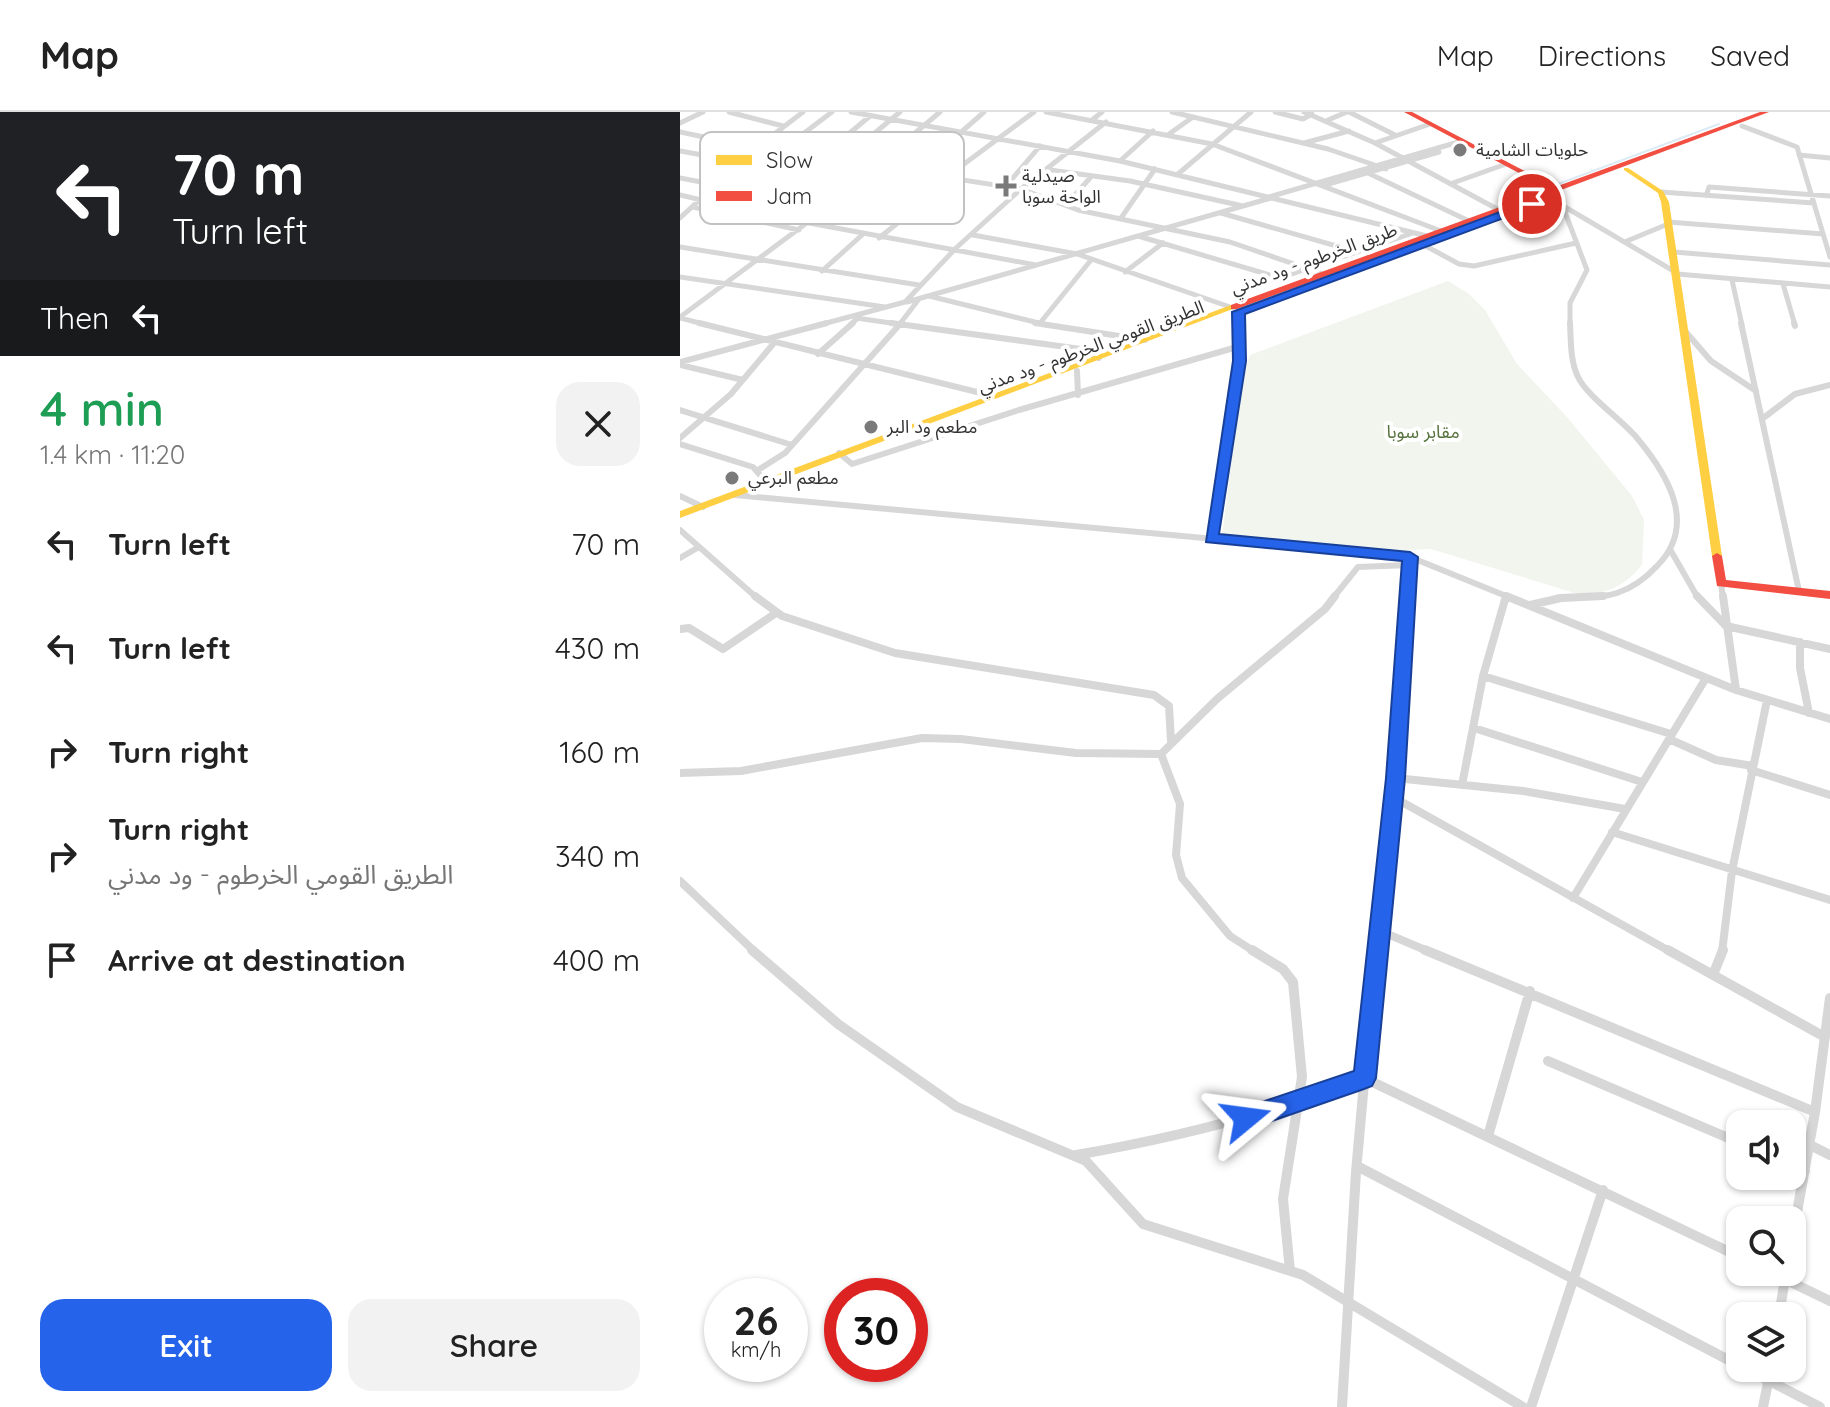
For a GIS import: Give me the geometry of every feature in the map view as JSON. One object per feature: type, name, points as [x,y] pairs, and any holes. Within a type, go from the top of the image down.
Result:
[{"type":"main road","points":[[1407,112],[1506,164],[1553,194]]},
{"type":"main road","name":"الطريق القومي الخرطوم - ود مدني","points":[[1553,194],[1766,112]]},
{"type":"main road","name":"الطريق القومي الخرطوم - ود مدني","points":[[767,483],[1779,112]]},
{"type":"main road","points":[[1626,169],[1661,192],[1674,252],[1721,583],[1830,595]]},
{"type":"main road","name":"طريق الخرطوم - ود مدني","points":[[840,456],[993,396],[1236,310],[1380,248],[1425,240],[1499,210],[1553,194]]},
{"type":"main road","points":[[680,515],[767,483]]},
{"type":"street","points":[[680,123],[703,112]]},
{"type":"street","points":[[729,112],[783,126]]},
{"type":"street","points":[[776,132],[803,112]]},
{"type":"street","points":[[806,132],[832,112]]},
{"type":"street","points":[[851,112],[962,130],[1178,174],[1413,233],[1459,264],[1474,266],[1576,243]]},
{"type":"street","points":[[876,132],[900,112]]},
{"type":"street","points":[[914,132],[940,112]]},
{"type":"street","points":[[962,130],[984,112]]},
{"type":"street","points":[[964,167],[998,137],[1034,112]]},
{"type":"street","points":[[1046,112],[1212,144],[1441,231]]},
{"type":"street","points":[[1092,120],[1102,112]]},
{"type":"street","points":[[1172,112],[1304,143],[1386,169]]},
{"type":"street","points":[[1178,174],[1251,112]]},
{"type":"street","points":[[1275,112],[1303,119],[1312,114]]},
{"type":"street","points":[[1304,112],[1375,143],[1499,210]]},
{"type":"street","points":[[1328,120],[1348,112],[1395,135]]},
{"type":"street","points":[[851,132],[870,116]]},
{"type":"street","points":[[1169,134],[1193,117]]},
{"type":"street","points":[[905,302],[956,248],[1021,189],[1050,170],[1106,122]]},
{"type":"street","points":[[1375,143],[1430,124]]},
{"type":"street","points":[[1742,126],[1794,144],[1830,257]]},
{"type":"street","points":[[1120,161],[1153,131]]},
{"type":"street","points":[[1304,143],[1349,131]]},
{"type":"street","points":[[680,132],[700,136]]},
{"type":"street","points":[[1272,198],[1316,182],[1464,143]]},
{"type":"street","points":[[680,363],[855,318],[1168,227],[1370,174],[1464,143]]},
{"type":"street","points":[[1006,186],[1040,146]]},
{"type":"street","points":[[680,151],[700,155]]},
{"type":"street","points":[[1799,155],[1830,158]]},
{"type":"street","points":[[1450,184],[1506,164]]},
{"type":"street","points":[[1121,218],[1155,169]]},
{"type":"street","points":[[1050,170],[1144,184],[1244,206]]},
{"type":"street","points":[[1370,174],[1469,221]]},
{"type":"street","points":[[680,178],[700,182]]},
{"type":"street","points":[[1066,205],[1090,178]]},
{"type":"street","points":[[964,179],[1021,189],[1066,205],[1168,227],[1323,274]]},
{"type":"street","points":[[1706,196],[1709,187],[1830,196]]},
{"type":"street","points":[[1661,192],[1814,203]]},
{"type":"street","points":[[1529,605],[1565,597],[1615,594],[1641,579],[1671,551],[1681,518],[1671,485],[1657,463],[1578,378],[1573,364],[1570,297],[1587,274],[1563,207],[1553,194]]},
{"type":"street","points":[[680,195],[700,200]]},
{"type":"street","points":[[680,218],[700,201]]},
{"type":"street","points":[[693,207],[700,209]]},
{"type":"street","points":[[1563,207],[1627,241],[1677,274],[1830,287]]},
{"type":"street","points":[[1220,213],[1355,252]]},
{"type":"street","points":[[1818,215],[1830,216]]},
{"type":"street","points":[[1627,241],[1668,223],[1823,234]]},
{"type":"street","points":[[771,224],[799,230]]},
{"type":"street","points":[[680,318],[808,224]]},
{"type":"street","points":[[813,224],[1038,265]]},
{"type":"street","points":[[879,238],[896,224]]},
{"type":"street","points":[[1137,236],[1280,278],[1355,252],[1380,248],[1413,233]]},
{"type":"street","points":[[822,271],[862,235]]},
{"type":"street","points":[[973,235],[1077,254],[1125,272],[1195,292],[1236,310],[1239,361],[1211,538]]},
{"type":"street","points":[[1125,272],[1163,243]]},
{"type":"street","points":[[680,247],[919,285]]},
{"type":"street","points":[[1674,252],[1830,265]]},
{"type":"street","points":[[1040,323],[1068,284],[1091,260]]},
{"type":"street","points":[[680,277],[886,307]]},
{"type":"street","points":[[1732,280],[1799,591]]},
{"type":"street","points":[[1783,284],[1795,326]]},
{"type":"street","points":[[929,296],[1006,318],[1145,340]]},
{"type":"street","points":[[758,470],[780,458],[866,366],[919,299]]},
{"type":"street","points":[[680,318],[993,396]]},
{"type":"street","points":[[855,318],[1081,349],[1099,358]]},
{"type":"street","points":[[818,354],[855,318]]},
{"type":"street","points":[[1685,331],[1711,361],[1756,391]]},
{"type":"street","points":[[767,483],[758,470],[680,441],[743,380],[774,343]]},
{"type":"street","points":[[840,456],[852,464],[1019,410],[1237,347]]},
{"type":"street","points":[[680,363],[743,380]]},
{"type":"street","points":[[1077,371],[1078,395]]},
{"type":"street","points":[[1762,419],[1795,394],[1830,385]]},
{"type":"street","points":[[680,410],[792,445]]},
{"type":"street","points":[[735,495],[1211,538],[1410,561],[1529,605],[1736,690],[1830,719]]},
{"type":"street","points":[[680,496],[703,507]]},
{"type":"street","points":[[680,530],[776,613],[852,641],[947,666],[1108,686],[1155,696],[1169,706],[1171,741]]},
{"type":"street","points":[[680,558],[699,547]]},
{"type":"street","points":[[1671,551],[1701,604],[1726,626],[1830,649]]},
{"type":"street","points":[[1161,754],[1171,741],[1325,609],[1358,567],[1410,561]]},
{"type":"street","points":[[1342,1407],[1346,1299],[1364,1078],[1395,778],[1410,561]]},
{"type":"street","points":[[1721,583],[1736,690]]},
{"type":"street","points":[[1462,785],[1483,676],[1506,596]]},
{"type":"street","points":[[680,629],[689,628],[723,649],[776,613]]},
{"type":"street","points":[[1800,642],[1800,668],[1809,713]]},
{"type":"street","points":[[1483,676],[1670,737],[1716,760],[1752,768],[1830,795]]},
{"type":"street","points":[[1573,898],[1706,678]]},
{"type":"street","points":[[1713,975],[1728,930],[1732,871],[1767,700]]},
{"type":"street","points":[[1474,728],[1642,782]]},
{"type":"street","points":[[680,773],[749,772],[861,746],[924,738],[977,739],[1059,751],[1161,754]]},
{"type":"street","points":[[1161,754],[1180,804],[1176,855],[1182,878],[1230,936],[1283,969],[1293,982],[1301,1048],[1299,1103],[1283,1187],[1283,1230],[1290,1271]]},
{"type":"street","points":[[1395,778],[1523,791],[1625,809]]},
{"type":"street","points":[[1393,797],[1713,975],[1825,1042]]},
{"type":"street","points":[[1612,832],[1830,900]]},
{"type":"street","points":[[680,881],[796,991],[850,1033],[957,1107],[1076,1155],[1096,1170],[1143,1224],[1290,1271],[1346,1299],[1523,1407]]},
{"type":"street","points":[[1378,930],[1815,1112]]},
{"type":"street","points":[[1488,1136],[1530,991]]},
{"type":"street","points":[[1806,1166],[1830,998]]},
{"type":"street","points":[[1548,1061],[1726,1137]]},
{"type":"street","points":[[1076,1155],[1172,1139],[1299,1103],[1364,1078],[1726,1250]]},
{"type":"street","points":[[1810,1145],[1830,1155]]},
{"type":"street","points":[[1357,1166],[1726,1359]]},
{"type":"street","points":[[1531,1407],[1603,1190]]},
{"type":"street","points":[[1803,1286],[1830,1301]]},
{"type":"street","points":[[1763,1407],[1768,1382]]},
{"type":"street","points":[[1782,1382],[1820,1407]]},
{"type":"green space","name":"مقابر سوبا","points":[[1448,281],[1469,294],[1485,310],[1517,364],[1567,417],[1632,496],[1644,520],[1642,565],[1621,584],[1598,593],[1578,594],[1431,549],[1403,550],[1222,536],[1242,377],[1250,355]]},
{"type":"waterway","points":[[1558,184],[1719,124]]},
{"type":"traffic: slow","points":[[1626,169],[1661,192],[1665,202],[1717,556]]},
{"type":"traffic: slow","points":[[680,515],[1234,307]]},
{"type":"traffic: jam","points":[[1407,112],[1562,193]]},
{"type":"traffic: jam","points":[[1234,307],[1766,112]]},
{"type":"traffic: jam","points":[[1717,556],[1721,583],[1830,595]]},
{"type":"place","name":"حلويات الشامية","points":[[1460,150]]},
{"type":"place","name":"صيدلية الواحة سوبا","points":[[1006,186]]},
{"type":"place","name":"مطعم ود البر","points":[[871,427]]},
{"type":"place","name":"مطعم البرعي","points":[[732,478]]},
{"type":"route","points":[[1246,1118],[1299,1103],[1364,1078],[1395,778],[1410,557],[1211,538],[1239,361],[1239,312],[1532,204]]}]
